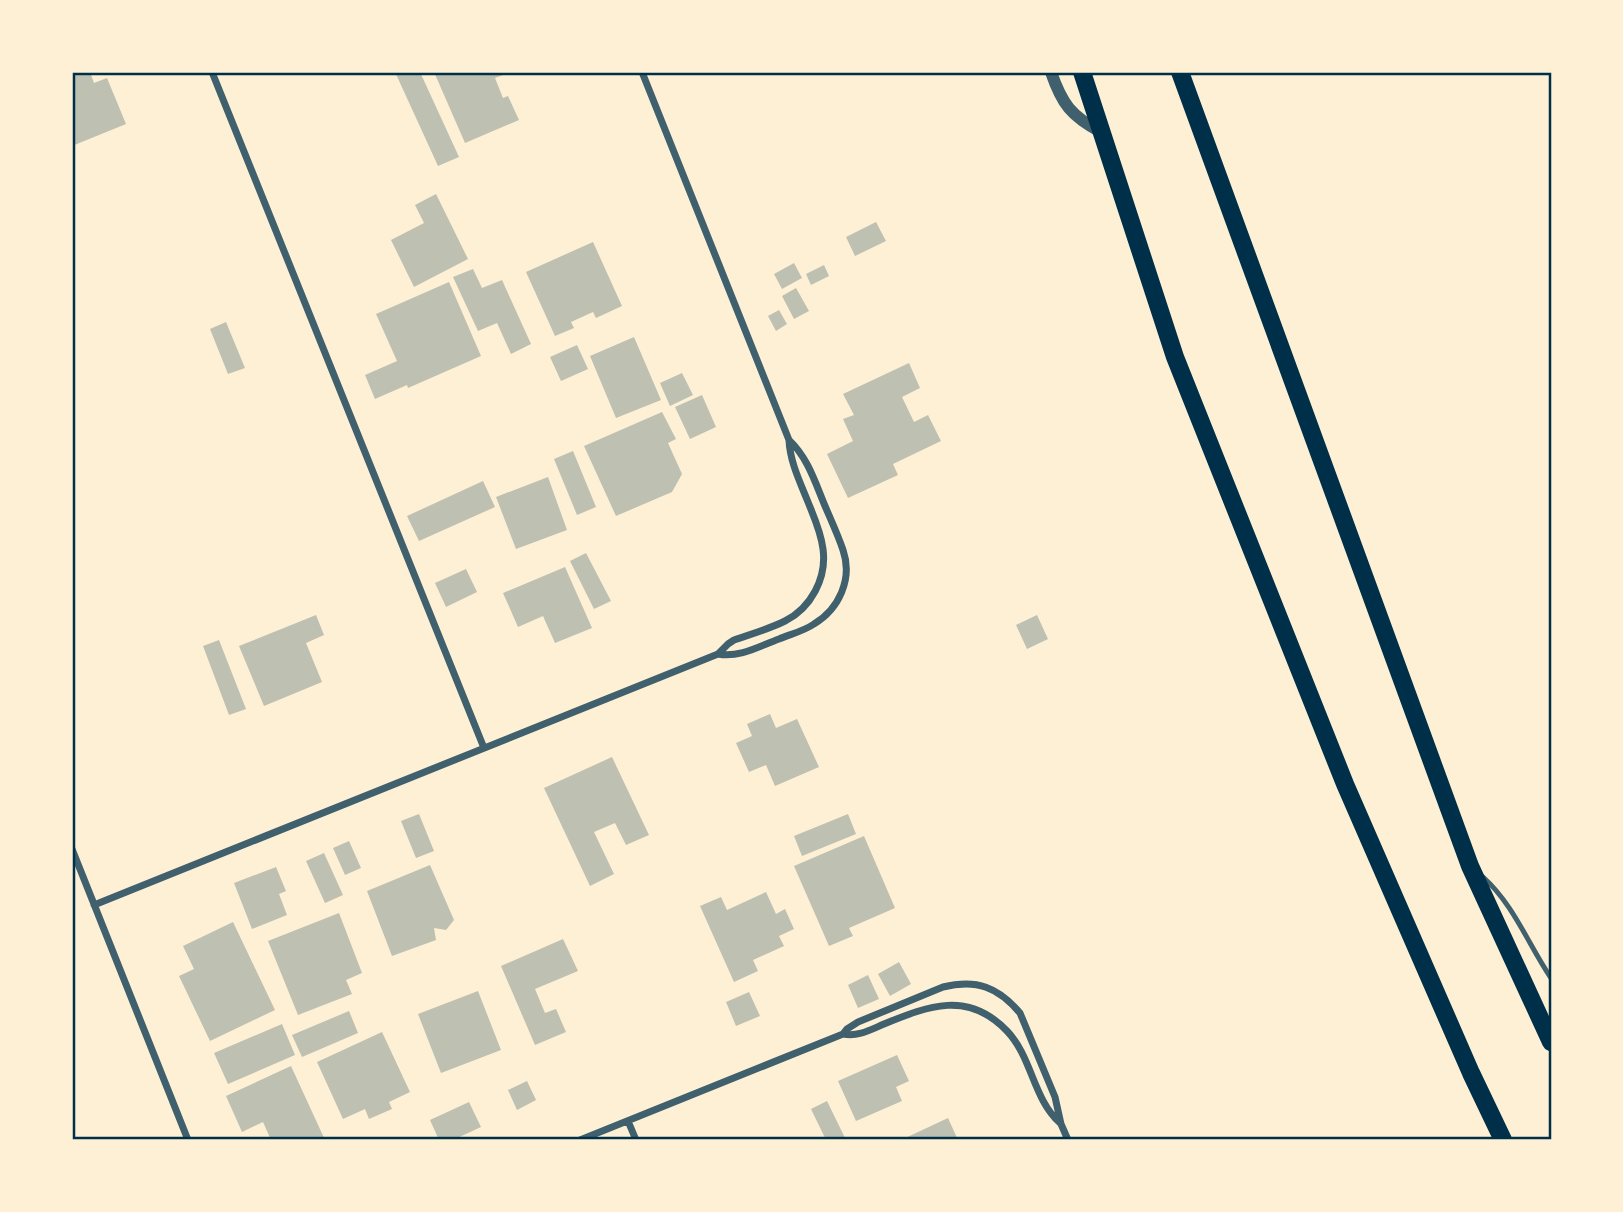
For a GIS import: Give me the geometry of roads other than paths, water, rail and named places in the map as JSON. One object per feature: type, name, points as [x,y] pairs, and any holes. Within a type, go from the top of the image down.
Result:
[{"type":"main road","points":[[1082,72],[1175,357],[1345,784],[1503,1140]]},
{"type":"main road","points":[[1180,72],[1470,866],[1551,1042]]},
{"type":"street","points":[[212,72],[484,748]]},
{"type":"street","points":[[94,905],[718,654],[728,644],[785,621],[799,612],[811,599],[823,568],[824,550],[820,534],[792,462],[789,440],[642,72]]},
{"type":"street","points":[[1051,72],[1066,106],[1082,122],[1101,132]]},
{"type":"street","points":[[718,654],[726,656],[743,653],[811,626],[826,617],[837,603],[844,587],[847,570],[844,552],[805,458],[789,440]]},
{"type":"street","points":[[72,849],[188,1140]]},
{"type":"street","points":[[580,1140],[843,1034],[858,1022],[943,987],[958,984],[986,986],[1005,997],[1020,1013],[1055,1097],[1068,1140]]},
{"type":"street","points":[[843,1034],[863,1033],[936,1005],[953,1005],[984,1013],[998,1022],[1019,1047],[1045,1103],[1061,1124]]},
{"type":"street","points":[[628,1121],[636,1140]]},
{"type":"lane","points":[[1470,866],[1495,888],[1514,914],[1551,978]]}]
